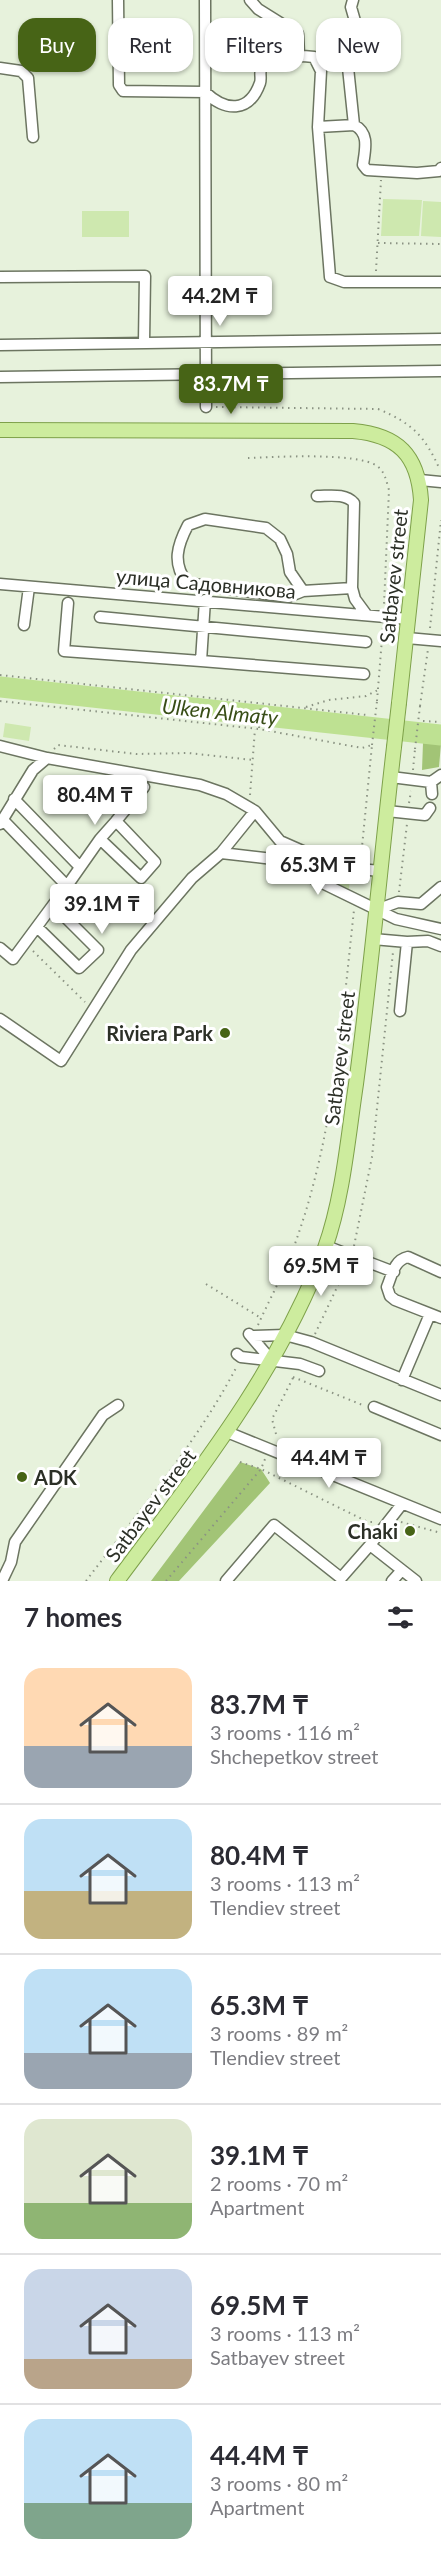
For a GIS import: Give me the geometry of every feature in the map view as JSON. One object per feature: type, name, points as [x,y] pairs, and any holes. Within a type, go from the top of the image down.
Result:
[{"type":"main road","points":[[0,430],[368,432],[393,442],[405,451],[420,480]]},
{"type":"main road","name":"Satbayev street","points":[[117,1581],[227,1432],[272,1361],[326,1246],[347,1149],[373,939],[410,619],[421,500],[420,480]]},
{"type":"street","points":[[118,0],[120,88],[123,91],[205,92],[216,102],[234,108],[246,104],[260,83],[260,72]]},
{"type":"street","points":[[205,0],[206,407]]},
{"type":"street","points":[[250,0],[258,9],[272,18]]},
{"type":"street","points":[[353,0],[351,7],[354,18]]},
{"type":"street","points":[[304,56],[314,57],[321,71],[318,127],[330,277],[344,282],[441,282]]},
{"type":"street","points":[[0,68],[21,71],[28,78],[33,137]]},
{"type":"street","points":[[348,72],[354,125],[364,134],[366,143],[363,165],[367,170],[417,173],[439,171],[441,168]]},
{"type":"street","points":[[318,127],[354,125]]},
{"type":"street","points":[[0,277],[145,276],[144,342]]},
{"type":"street","points":[[0,345],[441,339]]},
{"type":"street","points":[[0,377],[441,371]]},
{"type":"street","points":[[420,480],[441,482]]},
{"type":"street","points":[[317,496],[344,496],[354,503],[352,588],[355,599],[366,614]]},
{"type":"street","points":[[303,591],[290,572],[287,554],[280,539],[266,528],[205,519],[188,525],[180,541],[176,558],[180,573],[187,583],[288,597],[303,591],[352,588]]},
{"type":"street","name":"улица Садовникова","points":[[0,584],[410,619]]},
{"type":"street","points":[[24,625],[29,587]]},
{"type":"street","points":[[201,661],[205,600]]},
{"type":"street","points":[[68,603],[64,651],[364,674]]},
{"type":"street","points":[[100,617],[366,642]]},
{"type":"street","points":[[407,638],[441,641]]},
{"type":"street","points":[[0,746],[47,758],[200,785],[226,794],[252,809],[280,841],[339,867],[380,871]]},
{"type":"street","points":[[47,758],[33,770],[1,821],[67,886]]},
{"type":"street","points":[[391,777],[431,788],[441,775]]},
{"type":"street","points":[[0,948],[13,959],[100,839],[144,787]]},
{"type":"street","points":[[14,799],[80,867]]},
{"type":"street","points":[[387,811],[425,815],[430,808]]},
{"type":"street","points":[[0,1019],[61,1061],[131,950],[192,878],[221,853],[252,809]]},
{"type":"street","points":[[100,839],[141,878],[155,862],[116,821]]},
{"type":"street","points":[[273,859],[280,841]]},
{"type":"street","points":[[221,853],[273,859],[396,919],[441,929]]},
{"type":"street","points":[[376,910],[398,902],[421,904],[441,887]]},
{"type":"street","points":[[37,927],[79,968],[98,950],[53,905]]},
{"type":"street","points":[[373,939],[428,941],[441,946]]},
{"type":"street","points":[[400,1011],[407,942]]},
{"type":"street","points":[[326,1246],[394,1272]]},
{"type":"street","points":[[402,1380],[436,1316],[390,1296],[387,1287],[398,1261],[408,1257],[441,1272]]},
{"type":"street","points":[[251,1335],[285,1335],[311,1342],[441,1395]]},
{"type":"street","points":[[251,1335],[272,1361]]},
{"type":"street","points":[[239,1355],[300,1364],[319,1371]]},
{"type":"street","points":[[6,1579],[15,1542],[103,1415],[118,1405]]},
{"type":"street","points":[[374,1407],[441,1435]]},
{"type":"street","points":[[227,1432],[441,1519]]},
{"type":"street","points":[[226,1581],[274,1525],[341,1578],[402,1504]]},
{"type":"street","points":[[370,1545],[416,1581]]},
{"type":"street","points":[[392,1581],[402,1570]]},
{"type":"path","points":[[375,281],[382,172]]},
{"type":"path","points":[[378,243],[441,244]]},
{"type":"path","points":[[416,749],[441,520]]},
{"type":"path","points":[[360,862],[377,701],[383,616]]},
{"type":"path","points":[[0,675],[261,706],[367,715]]},
{"type":"path","points":[[303,708],[329,700],[366,696],[378,690]]},
{"type":"path","points":[[0,701],[258,728],[362,748],[372,745]]},
{"type":"path","points":[[252,809],[253,760],[261,706]]},
{"type":"path","points":[[423,721],[441,722]]},
{"type":"path","points":[[47,758],[58,745],[136,754],[188,753],[253,760]]},
{"type":"path","points":[[251,1335],[297,1239],[319,1163],[335,1070],[354,907]]},
{"type":"path","points":[[25,943],[93,1010]]},
{"type":"path","points":[[206,1284],[261,1318]]},
{"type":"path","points":[[86,1581],[197,1435],[217,1403],[239,1355]]},
{"type":"path","points":[[293,1377],[364,1406],[374,1407]]},
{"type":"path","points":[[166,1581],[261,1469],[265,1459]]},
{"type":"path","points":[[240,1462],[261,1469],[368,1522],[406,1522],[441,1533]]},
{"type":"green space","points":[[383,199],[422,200],[419,236],[381,236]]},
{"type":"green space","points":[[423,201],[441,202],[441,237],[421,236]]},
{"type":"green space","points":[[82,211],[129,211],[129,237],[82,237]]},
{"type":"green space","points":[[5,723],[31,727],[29,741],[3,737]]},
{"type":"green space","points":[[423,743],[441,744],[439,767],[422,770]]},
{"type":"green space","points":[[287,849],[350,877],[349,889],[282,858]]},
{"type":"green space","points":[[240,1462],[261,1469],[270,1483],[179,1581],[151,1581]]},
{"type":"waterway","name":"Ulken Almaty","points":[[0,687],[441,735]]},
{"type":"place","name":"Riviera Park","points":[[225,1033]]},
{"type":"place","name":"ADK","points":[[22,1477]]},
{"type":"place","name":"Chaki","points":[[410,1531]]}]
